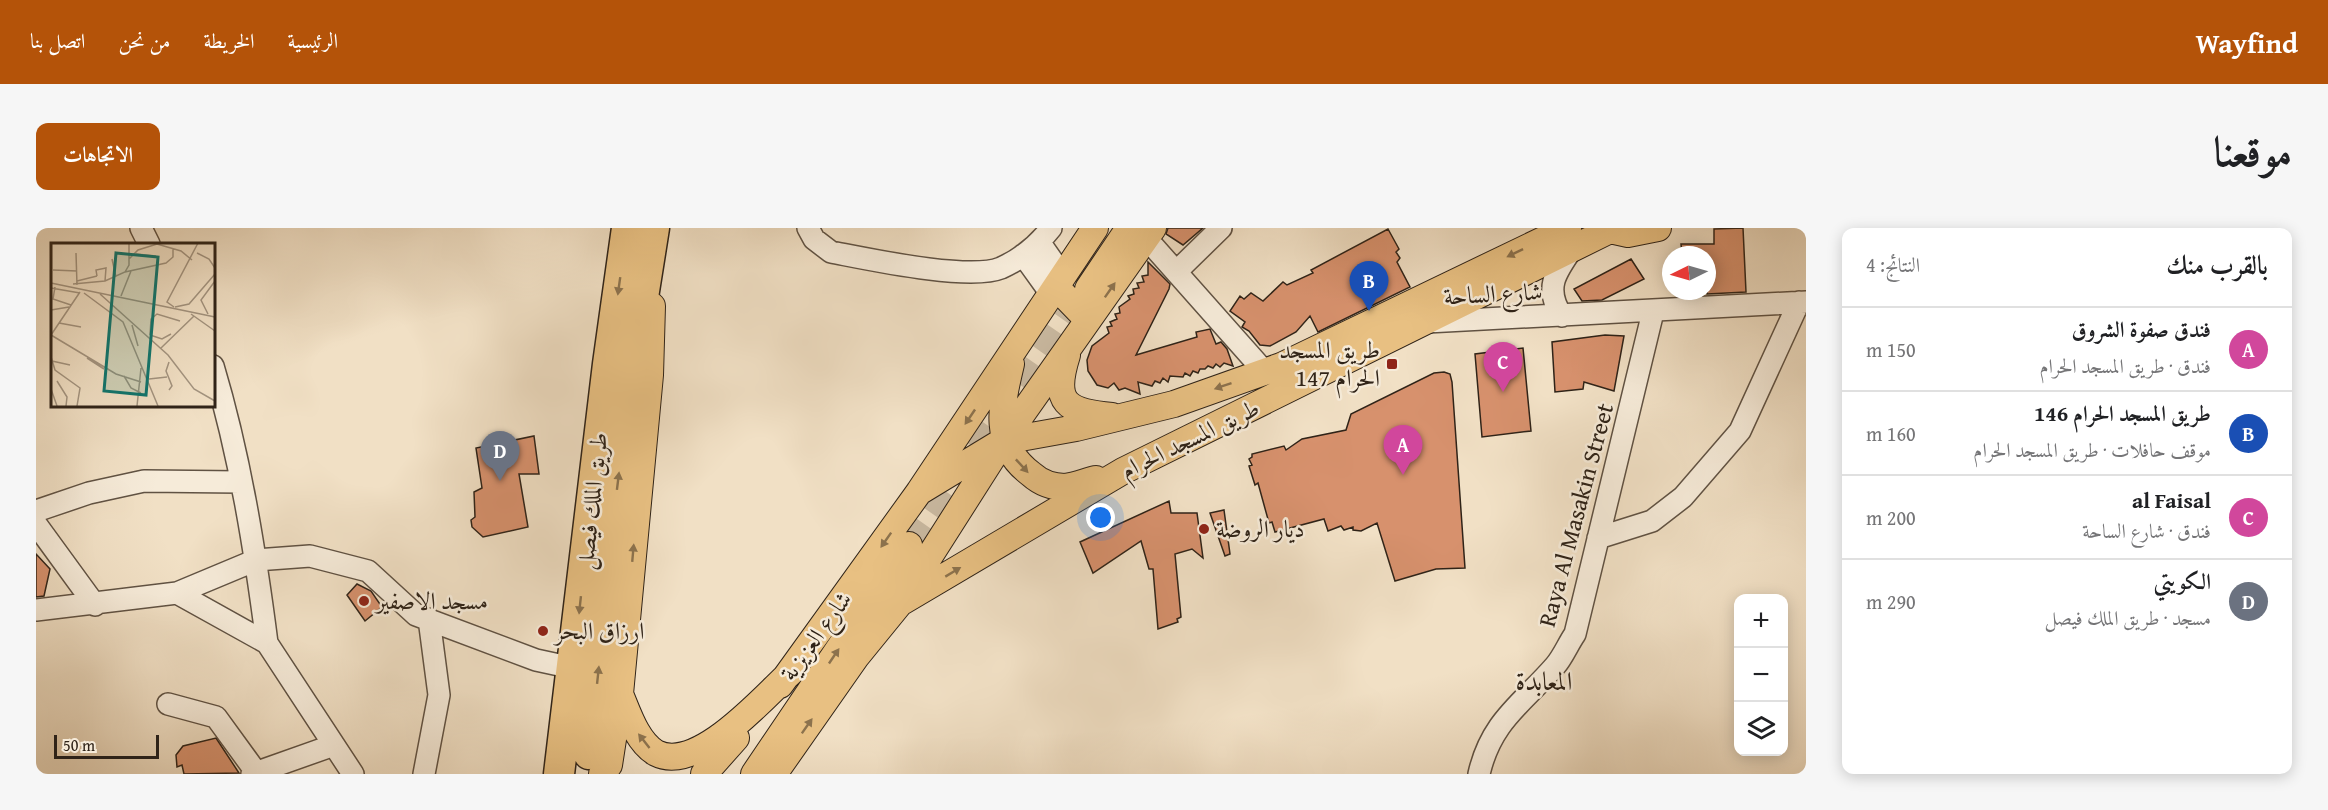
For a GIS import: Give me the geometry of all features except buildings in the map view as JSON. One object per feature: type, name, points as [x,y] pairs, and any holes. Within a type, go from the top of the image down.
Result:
[{"type":"highway","name":"طريق الملك فيصل","points":[[576,767],[630,378],[654,228]]},
{"type":"highway","name":"طريق الملك فيصل","points":[[576,767],[573,668],[608,364],[626,231]]},
{"type":"main road","points":[[576,767],[609,765],[620,694],[650,375],[654,228]]},
{"type":"main road","name":"شارع العزيزية","points":[[704,774],[790,673],[919,492],[1095,228]]},
{"type":"main road","points":[[1612,229],[1628,234],[1659,228]]},
{"type":"main road","name":"طريق المسجد الحرام","points":[[919,492],[1003,441],[1076,428],[1174,404],[1264,371],[1570,239],[1612,229]]},
{"type":"main road","points":[[1088,289],[1143,231]]},
{"type":"main road","points":[[900,603],[1003,441],[1088,320],[1143,231]]},
{"type":"main road","name":"طريق المسجد الحرام","points":[[774,774],[856,657],[900,603],[1123,471],[1427,322],[1570,239]]},
{"type":"main road","points":[[1057,286],[1088,320]]},
{"type":"main road","points":[[1069,347],[1059,381],[1066,402],[1085,413],[1121,417]]},
{"type":"main road","points":[[1013,352],[1004,393],[1003,441],[1021,467],[1041,482],[1065,487],[1123,471]]},
{"type":"main road","points":[[754,774],[909,545]]},
{"type":"main road","points":[[620,694],[635,729],[654,753],[670,760],[692,756],[718,741],[790,673]]},
{"type":"street","points":[[141,228],[149,243]]},
{"type":"street","points":[[808,228],[814,238],[831,252],[947,269],[987,271],[1000,268],[1038,242],[1057,286]]},
{"type":"street","points":[[1176,272],[1221,228]]},
{"type":"street","points":[[1143,231],[1176,272],[1264,371]]},
{"type":"street","name":"شارع الساحة","points":[[1562,316],[1553,303],[1552,285],[1570,239]]},
{"type":"street","points":[[1598,538],[1652,520],[1683,497],[1740,431],[1802,302]]},
{"type":"street","name":"شارع الساحة","points":[[1427,322],[1653,312],[1802,302]]},
{"type":"street","name":"Raya Al Masakin Street","points":[[1479,774],[1482,758],[1503,717],[1556,664],[1575,634],[1653,312]]},
{"type":"street","points":[[214,370],[256,560],[267,643],[353,774]]},
{"type":"street","points":[[36,511],[89,493],[144,482],[240,482]]},
{"type":"street","points":[[36,524],[95,605]]},
{"type":"street","points":[[36,610],[95,605],[177,593],[256,560],[310,556],[368,571],[416,615],[536,660],[573,668]]},
{"type":"street","points":[[177,593],[267,643]]},
{"type":"street","points":[[424,774],[439,695],[429,620]]},
{"type":"street","points":[[168,704],[216,717],[254,773],[334,745]]},
{"type":"tunnel","points":[[909,545],[1088,289]]},
{"type":"place","name":"طريق المسجد الحرام 146","points":[[1369,311]]},
{"type":"place","name":"طريق المسجد الحرام 147","points":[[1392,364]]},
{"type":"place","name":"al Faisal","points":[[1503,392]]},
{"type":"place","name":"فندق صفوة الشروق","points":[[1403,475]]},
{"type":"place","name":"الكويتي","points":[[500,481]]},
{"type":"place","name":"ديار الروضة","points":[[1204,529]]},
{"type":"place","name":"مسجد الاصفير","points":[[364,601]]},
{"type":"place","name":"ارزاق البحر","points":[[543,631]]},
{"type":"district","name":"المعابدة","points":[[1544,681]]}]
